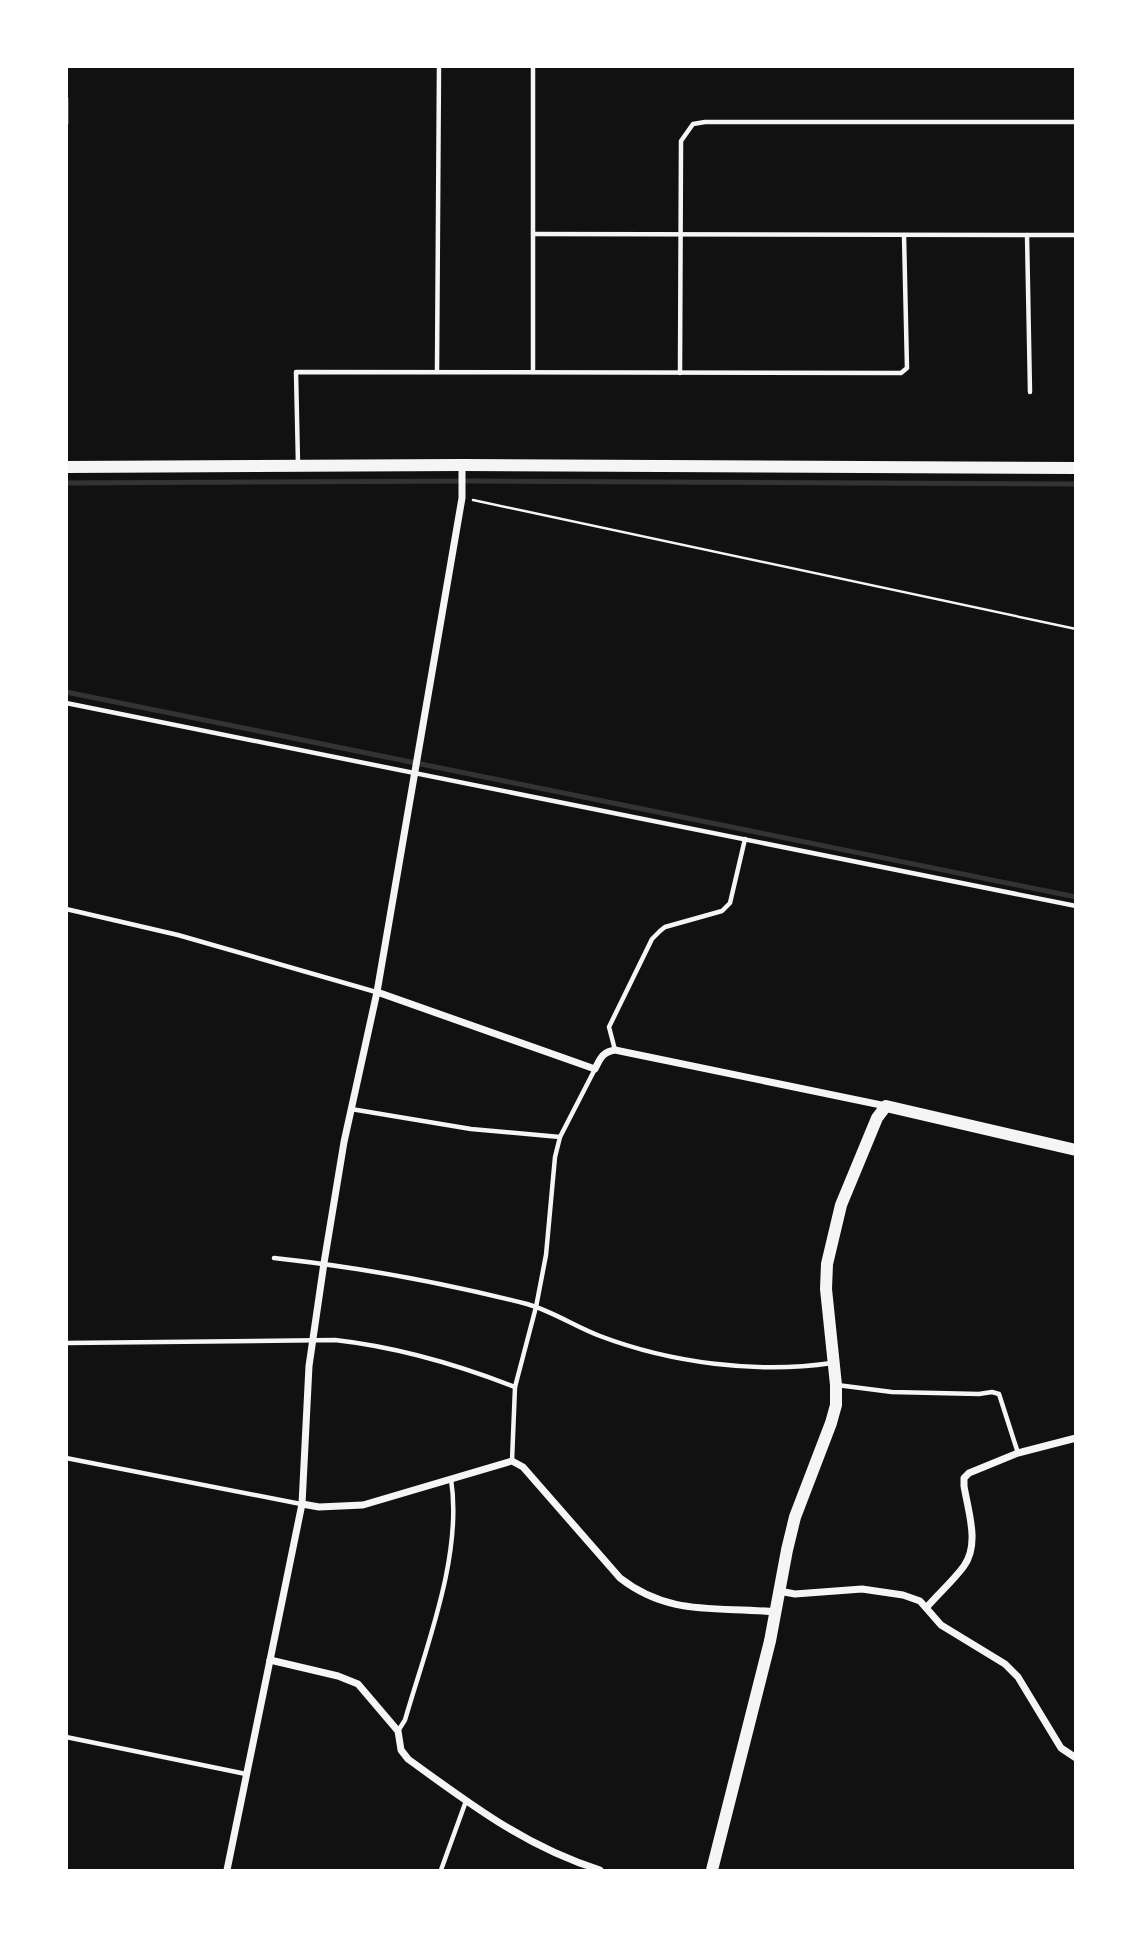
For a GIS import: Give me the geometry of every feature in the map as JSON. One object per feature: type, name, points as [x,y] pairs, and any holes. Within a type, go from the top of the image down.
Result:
[{"type":"street","points":[[227,1871],[302,1504],[312,1341],[324,1263],[351,1110],[377,992],[462,498],[462,465]]},
{"type":"street","points":[[66,467],[462,465],[1076,468]]},
{"type":"street","points":[[377,992],[595,1069],[606,1051],[615,1050],[886,1105],[1076,1150]]},
{"type":"street","points":[[712,1871],[776,1612],[795,1517],[836,1405],[825,1289],[830,1245],[841,1205],[877,1118],[886,1105]]},
{"type":"street","points":[[927,1607],[948,1586],[969,1558],[972,1536],[964,1478],[983,1465],[1076,1438]]},
{"type":"street","points":[[302,1504],[319,1507],[363,1505],[512,1461],[523,1467],[620,1578],[636,1591],[689,1608],[776,1612]]},
{"type":"street","points":[[779,1591],[795,1594],[862,1588],[911,1597],[927,1607],[941,1625],[992,1654],[1018,1677],[1061,1748],[1076,1758]]},
{"type":"street","points":[[270,1660],[338,1676],[358,1684],[398,1731],[403,1754],[466,1801],[531,1843],[600,1871]]},
{"type":"lane","points":[[437,372],[439,66]]},
{"type":"lane","points":[[533,66],[533,372]]},
{"type":"lane","points":[[66,98],[66,124]]},
{"type":"lane","points":[[680,373],[681,141],[693,124],[1076,122]]},
{"type":"lane","points":[[533,234],[1076,235]]},
{"type":"lane","points":[[298,466],[296,372],[901,373],[907,369],[904,235]]},
{"type":"lane","points":[[1027,235],[1030,392]]},
{"type":"lane","points":[[66,703],[1076,906]]},
{"type":"lane","points":[[615,1050],[609,1027],[652,939],[666,927],[722,912],[730,903],[735,888],[745,839]]},
{"type":"lane","points":[[66,909],[178,935],[377,992]]},
{"type":"lane","points":[[512,1461],[515,1387],[536,1307],[545,1255],[551,1185],[560,1137],[595,1069]]},
{"type":"lane","points":[[351,1110],[471,1129],[560,1137]]},
{"type":"lane","points":[[274,1258],[324,1263],[536,1307],[602,1336],[652,1351],[709,1362],[810,1366],[833,1362]]},
{"type":"lane","points":[[66,1343],[312,1341],[378,1345],[424,1356],[515,1387]]},
{"type":"lane","points":[[836,1385],[892,1392],[999,1394],[1018,1453]]},
{"type":"lane","points":[[66,1458],[302,1504]]},
{"type":"lane","points":[[398,1731],[405,1720],[445,1581],[453,1531],[451,1478]]},
{"type":"lane","points":[[66,1737],[246,1774]]},
{"type":"lane","points":[[442,1871],[466,1801]]},
{"type":"path","points":[[462,498],[1076,629]]},
{"type":"waterway","points":[[66,483],[479,481],[1076,484]]},
{"type":"waterway","points":[[66,692],[1076,897]]}]
